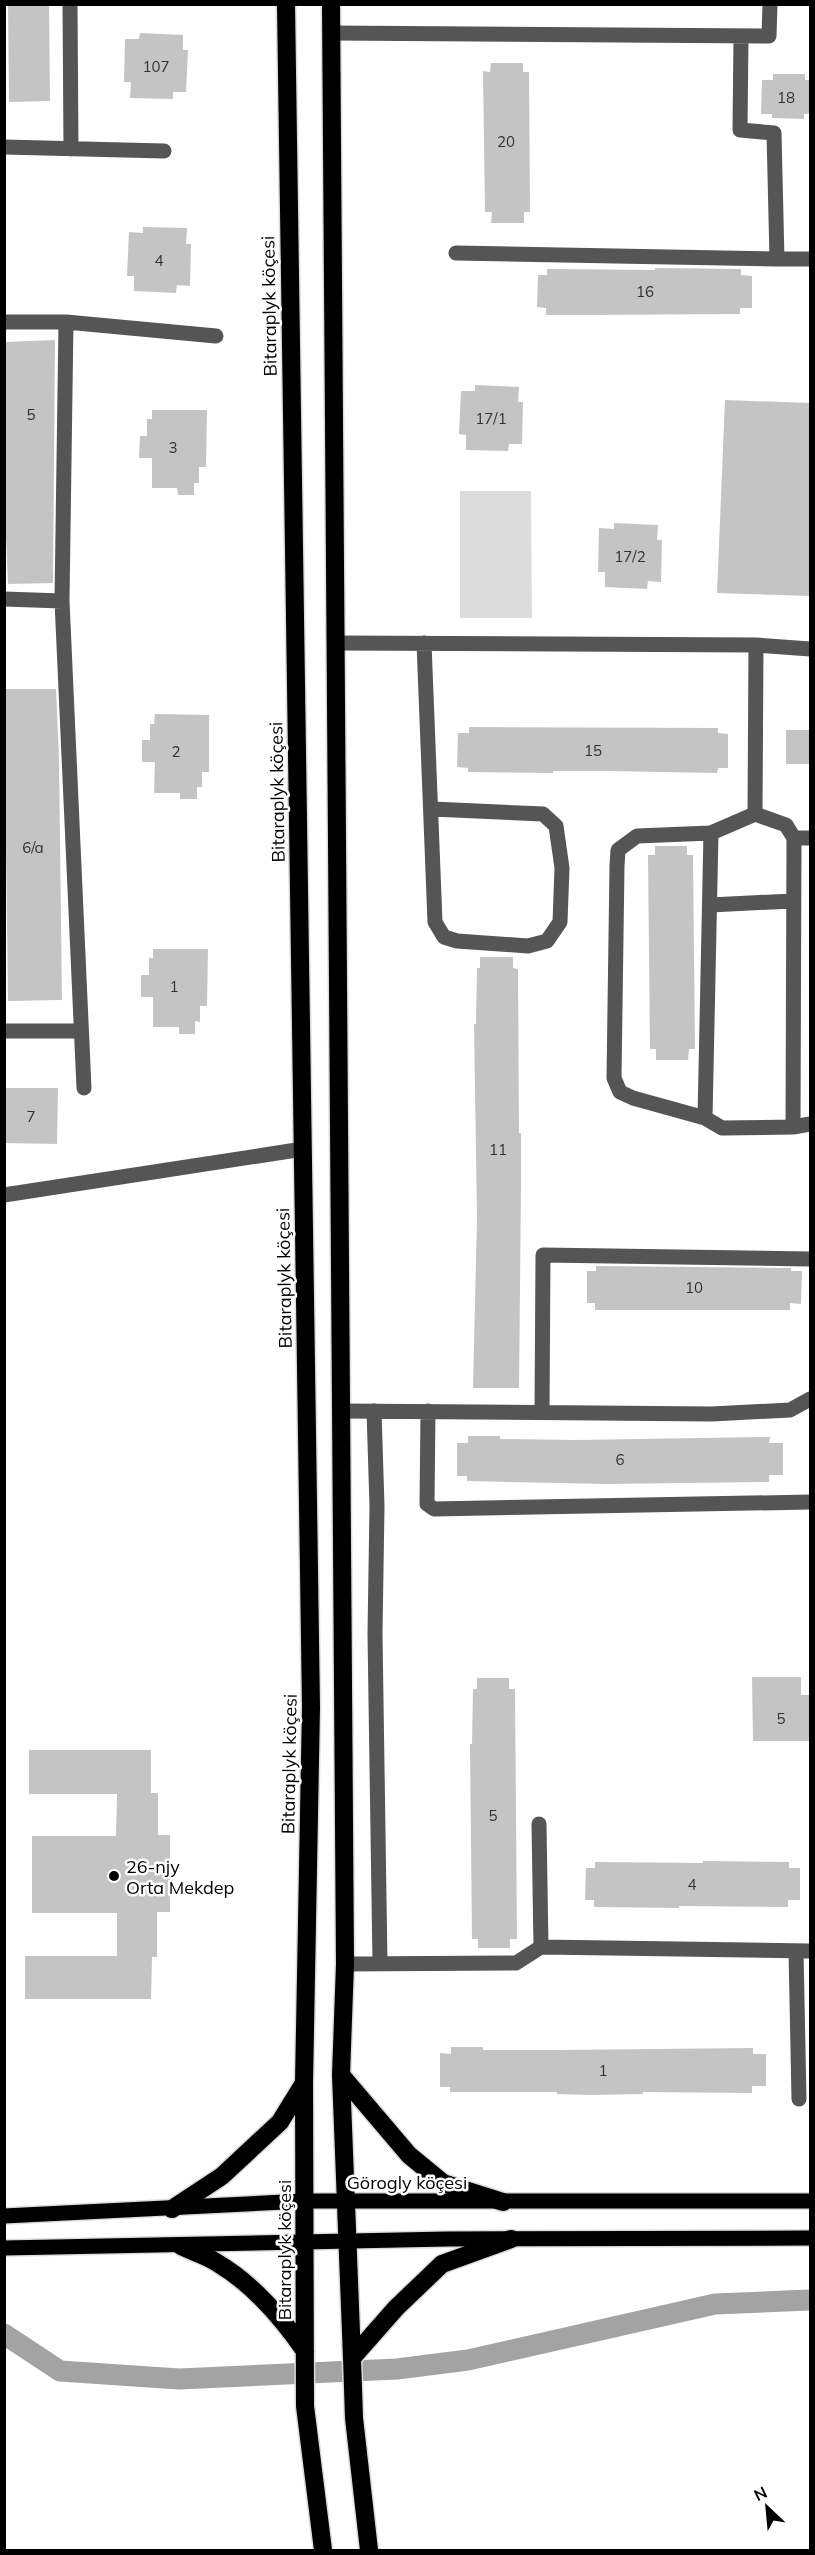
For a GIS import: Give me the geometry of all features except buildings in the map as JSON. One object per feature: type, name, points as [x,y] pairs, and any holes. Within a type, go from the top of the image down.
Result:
[{"type":"highway","name":"Bitaraplyk köçesi","points":[[286,4],[311,1707],[304,2083],[306,2242],[297,2329],[305,2350],[305,2406],[323,2550]]},
{"type":"highway","points":[[331,4],[345,1964],[340,2075],[354,2402],[369,2550]]},
{"type":"highway","points":[[340,2075],[409,2156],[443,2183],[503,2202]]},
{"type":"highway","points":[[172,2209],[222,2176],[280,2122],[304,2083]]},
{"type":"highway","points":[[352,2358],[396,2308],[442,2264],[511,2239]]},
{"type":"highway","points":[[181,2246],[219,2263],[297,2329]]},
{"type":"main road","name":"Görogly köçesi","points":[[4,2216],[305,2201],[810,2201]]},
{"type":"main road","points":[[4,2248],[511,2239],[810,2238]]},
{"type":"street","points":[[70,4],[71,148]]},
{"type":"street","points":[[331,33],[769,36],[770,4]]},
{"type":"street","points":[[741,36],[740,130],[774,133],[777,259]]},
{"type":"street","points":[[4,147],[164,151]]},
{"type":"street","points":[[456,253],[810,259]]},
{"type":"street","points":[[4,322],[66,322],[216,336]]},
{"type":"street","points":[[66,322],[62,601],[84,1088]]},
{"type":"street","points":[[4,599],[62,601]]},
{"type":"street","points":[[335,643],[756,645],[810,649]]},
{"type":"street","points":[[424,643],[435,922],[444,937],[457,941],[528,946],[547,941],[560,922],[562,868],[556,826],[543,814],[432,809]]},
{"type":"street","points":[[755,814],[756,645]]},
{"type":"street","points":[[793,1127],[794,838],[786,825],[755,814],[711,833],[636,836],[618,850],[614,1078],[620,1092],[633,1098],[705,1118],[722,1128],[793,1127],[810,1124]]},
{"type":"street","points":[[705,1118],[711,833]]},
{"type":"street","points":[[794,838],[810,838]]},
{"type":"street","points":[[710,905],[792,902]]},
{"type":"street","points":[[4,1031],[81,1031]]},
{"type":"street","points":[[4,1195],[303,1149]]},
{"type":"street","points":[[542,1412],[543,1255],[810,1259]]},
{"type":"street","points":[[341,1411],[712,1414],[790,1410],[810,1398]]},
{"type":"street","points":[[374,1411],[380,1964]]},
{"type":"street","points":[[428,1411],[427,1504],[434,1509],[810,1502]]},
{"type":"street","points":[[539,1824],[541,1947]]},
{"type":"street","points":[[345,1964],[516,1963],[541,1947],[803,1951],[800,2099]]},
{"type":"shaded area","points":[[460,491],[531,491],[532,618],[460,618]]},
{"type":"waterway","points":[[4,2334],[60,2371],[179,2379],[397,2369],[468,2360],[715,2304],[810,2300]]},
{"type":"place","name":"26-njy Orta Mekdep","points":[[114,1876]]}]
